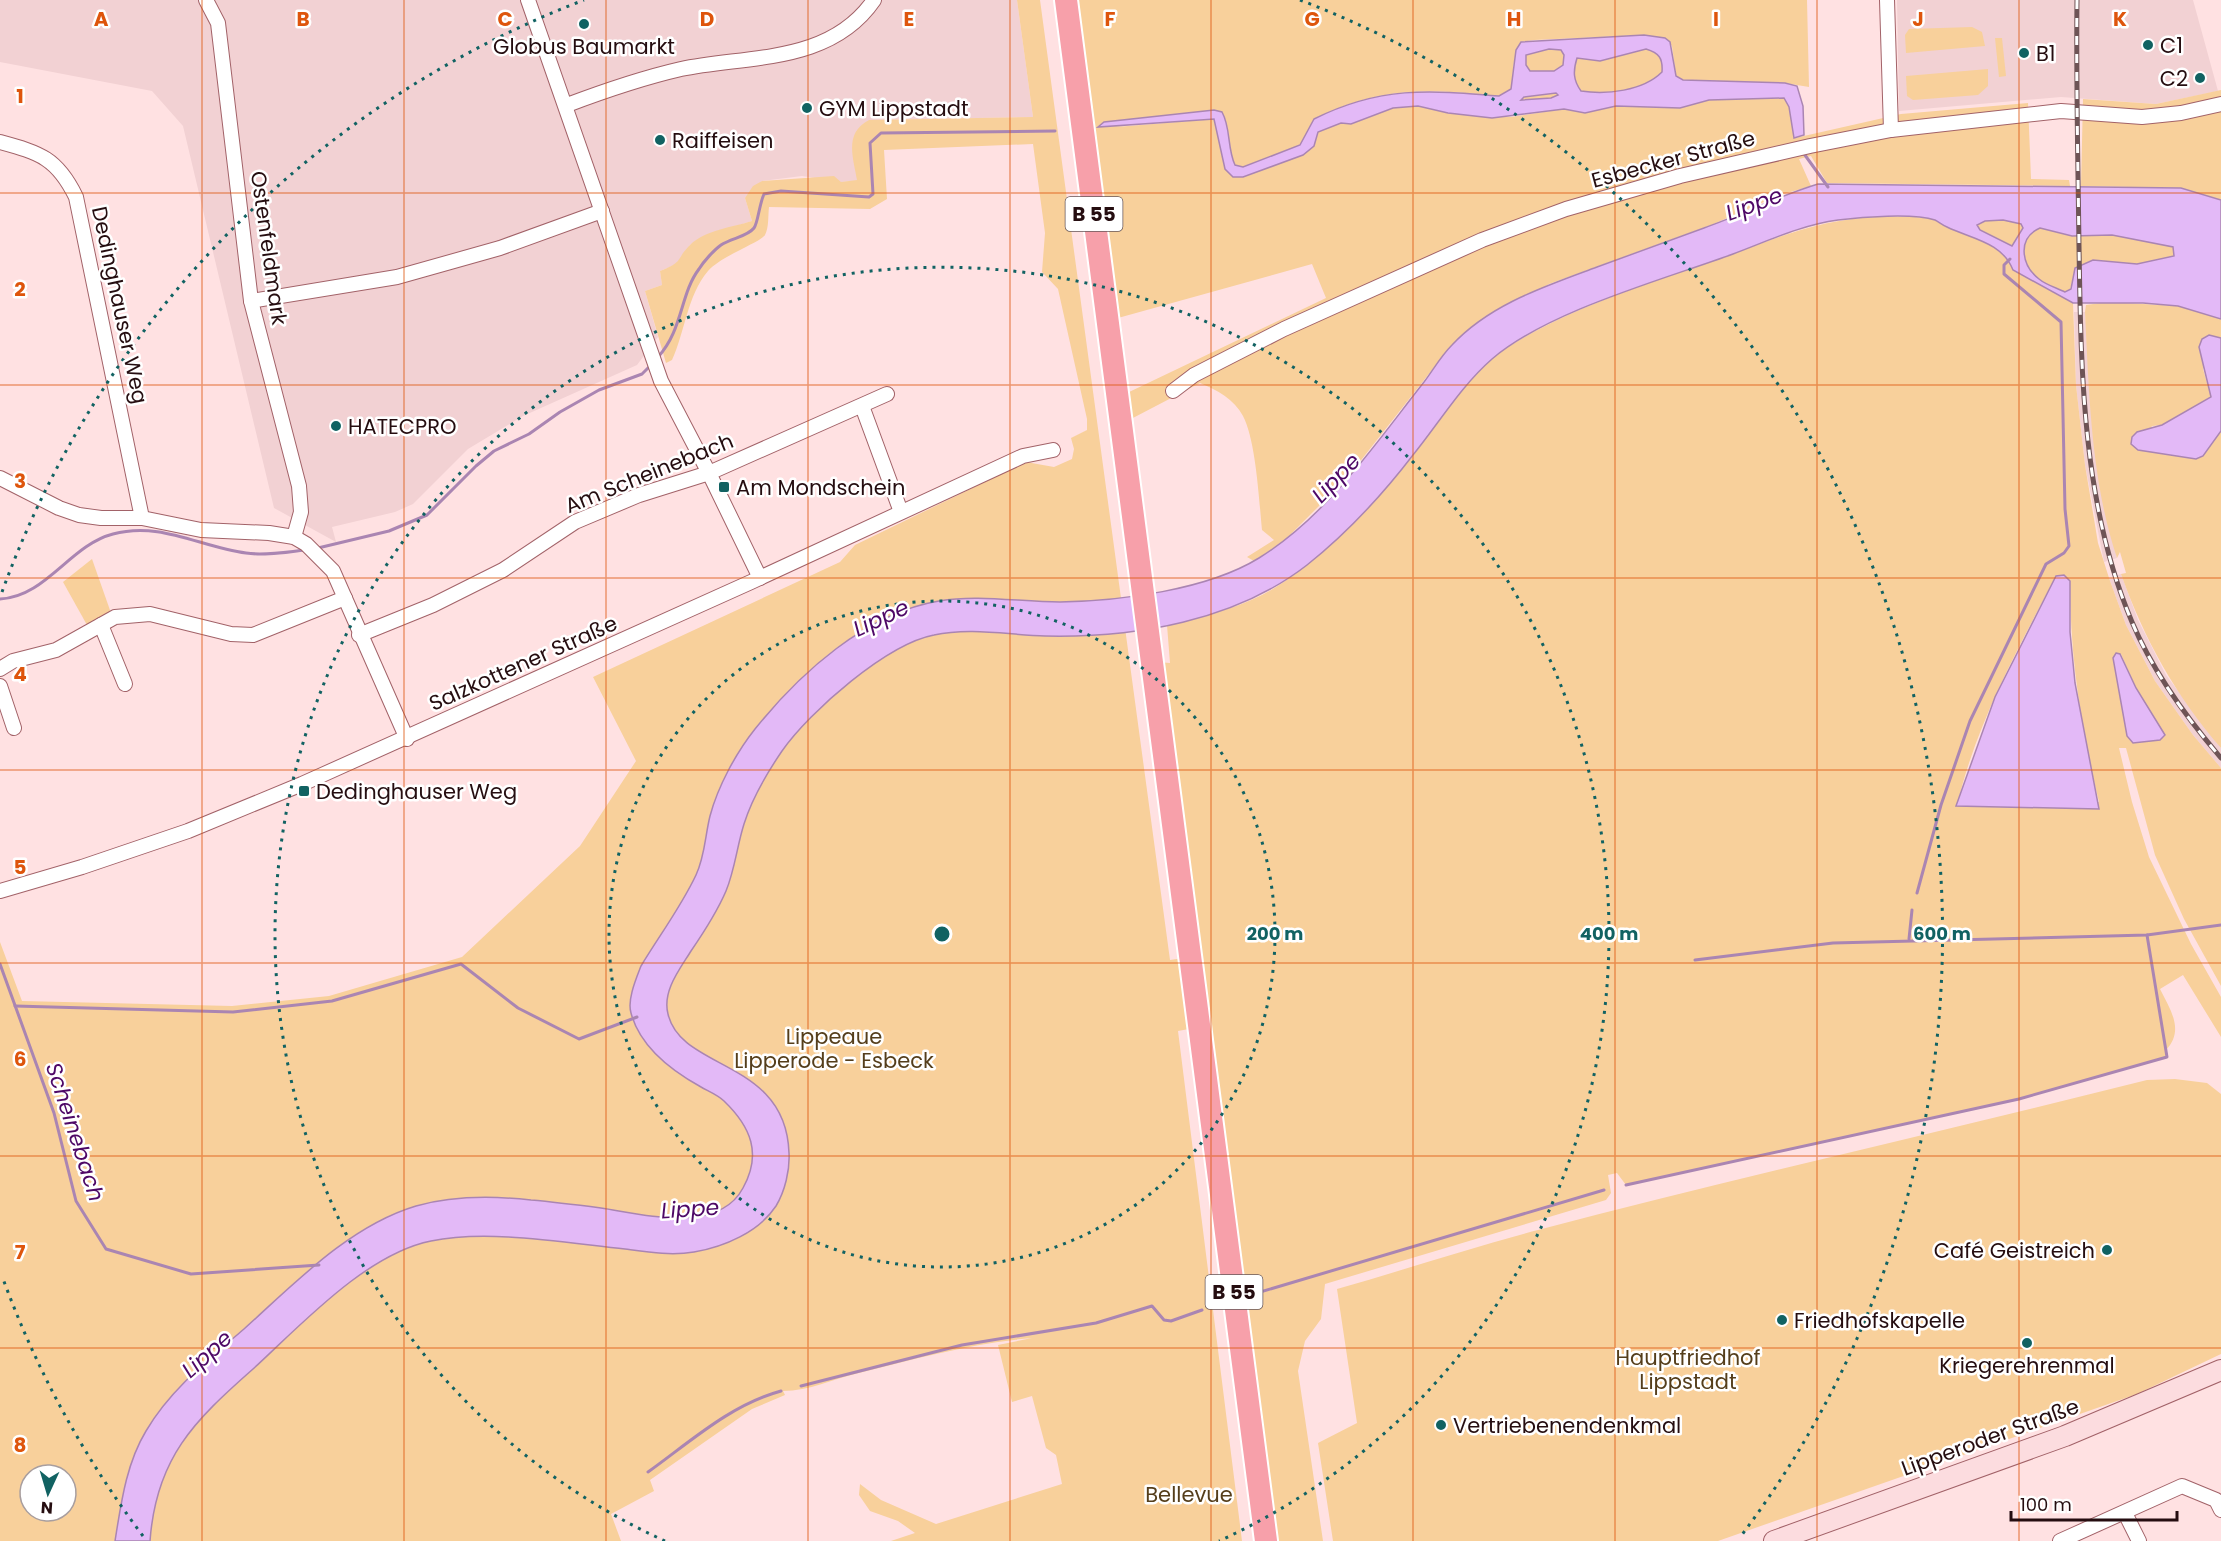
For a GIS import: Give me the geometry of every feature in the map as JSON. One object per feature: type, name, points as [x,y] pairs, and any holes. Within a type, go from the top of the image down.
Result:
[{"type":"highway","name":"B 55","points":[[1054,0],[1129,530]]},
{"type":"highway","name":"B 55","points":[[1066,0],[1129,530],[1183,949],[1252,1471],[1266,1541]]},
{"type":"highway","name":"B 55","points":[[1252,1471],[1252,1541]]},
{"type":"main road","name":"Lipperoder Straße","points":[[1774,1541],[2066,1436],[2221,1370]]},
{"type":"street","name":"Ostenfeldmark","points":[[206,0],[218,23],[251,301],[299,486],[301,513],[294,537]]},
{"type":"street","points":[[528,0],[567,105],[656,367],[760,578]]},
{"type":"street","points":[[567,105],[620,86],[679,70],[794,54],[826,42],[848,28],[874,0]]},
{"type":"street","points":[[1887,0],[1891,130]]},
{"type":"street","name":"Esbecker Straße","points":[[1173,391],[1194,375],[1284,329],[1482,240],[1566,209],[1646,186],[1801,148],[1891,130],[2061,111],[2142,117],[2181,113],[2221,104]]},
{"type":"street","name":"Dedinghauser Weg","points":[[0,142],[35,153],[56,164],[76,197],[142,518]]},
{"type":"street","points":[[251,301],[397,277],[500,248],[602,211]]},
{"type":"street","name":"Am Scheinebach","points":[[359,635],[433,605],[503,570],[575,522],[639,495],[709,473],[887,394]]},
{"type":"street","points":[[862,406],[901,512]]},
{"type":"street","name":"Salzkottener Straße","points":[[0,891],[82,867],[188,831],[406,739],[1023,456],[1053,450]]},
{"type":"street","points":[[0,478],[58,508],[79,515],[101,518],[142,518],[201,530],[269,532],[294,537],[320,555],[333,571],[406,739]]},
{"type":"street","points":[[0,669],[13,661],[56,650],[116,617],[150,614],[231,634],[253,635],[345,598]]},
{"type":"street","points":[[101,625],[125,684]]},
{"type":"street","points":[[0,686],[14,728]]},
{"type":"street","points":[[2060,1541],[2182,1486],[2216,1500],[2221,1510]]},
{"type":"street","points":[[2125,1513],[2139,1541]]},
{"type":"shaded area","points":[[0,0],[1017,0],[1033,117],[869,120],[857,181],[841,182],[802,176],[762,181],[745,198],[752,221],[704,236],[690,245],[677,264],[660,271],[662,285],[645,291],[658,337],[637,365],[523,416],[468,449],[413,504],[395,512],[332,527],[336,542],[274,508],[183,126],[152,91],[0,62]]},
{"type":"shaded area","points":[[1897,0],[2193,0],[2218,91],[2156,104],[2061,97],[1899,111]]},
{"type":"shaded area","points":[[1644,35],[1665,38],[1670,42],[1676,76],[1683,80],[1785,83],[1797,86],[1803,106],[1804,135],[1794,138],[1789,107],[1784,98],[1709,100],[1680,108],[1616,106],[1585,113],[1564,109],[1492,118],[1448,113],[1418,106],[1393,108],[1351,124],[1341,123],[1318,132],[1314,146],[1303,155],[1243,177],[1233,177],[1225,169],[1214,119],[1098,127],[1104,122],[1214,110],[1222,112],[1235,165],[1243,167],[1300,145],[1314,119],[1361,101],[1405,93],[1427,92],[1499,96],[1511,89],[1516,50],[1521,42]],"holes":[[[1549,49],[1561,50],[1564,55],[1563,65],[1554,71],[1530,71],[1526,65],[1526,55]],[[1646,49],[1659,57],[1662,72],[1645,84],[1624,90],[1581,91],[1574,75],[1577,58],[1600,61]],[[1556,93],[1558,95],[1551,98],[1521,100],[1524,97]]]},
{"type":"shaded area","points":[[1818,184],[2181,188],[2221,200],[2221,319],[2178,306],[2143,303],[2073,303],[2013,270],[2002,253],[1994,247],[1935,220],[1901,216],[1824,222],[1607,298],[1543,326],[1516,342],[1492,359],[1470,381],[1401,470],[1350,527],[1307,565],[1279,584],[1248,600],[1216,613],[1183,622],[1114,634],[1045,636],[975,632],[948,633],[915,641],[894,651],[830,699],[811,717],[776,759],[747,814],[726,891],[710,922],[677,973],[668,997],[668,1014],[677,1032],[692,1047],[753,1083],[771,1100],[783,1122],[789,1153],[788,1173],[779,1200],[769,1215],[750,1231],[729,1242],[705,1250],[685,1253],[668,1254],[528,1238],[477,1236],[431,1241],[407,1248],[383,1260],[336,1293],[213,1406],[196,1424],[170,1464],[160,1486],[150,1541],[115,1541],[125,1484],[134,1457],[146,1431],[166,1402],[204,1364],[303,1276],[345,1242],[368,1227],[416,1206],[458,1199],[517,1199],[678,1218],[698,1217],[716,1212],[731,1203],[743,1188],[752,1164],[751,1142],[747,1131],[722,1099],[668,1066],[649,1047],[635,1025],[630,1008],[631,996],[641,966],[677,910],[696,875],[713,805],[735,759],[755,729],[792,687],[837,648],[886,618],[939,601],[969,598],[1060,602],[1109,599],[1189,586],[1238,569],[1284,541],[1307,522],[1349,478],[1448,349],[1484,318],[1501,307],[1539,289]],"holes":[[[2003,220],[2021,224],[2023,228],[2012,246],[1980,230],[1977,225],[1985,221]],[[2040,228],[2072,236],[2112,235],[2173,247],[2174,256],[2137,264],[2093,260],[2075,268],[2071,289],[2065,292],[2039,279],[2028,267],[2024,252],[2025,245],[2033,232]]]},
{"type":"shaded area","points":[[2074,312],[2085,312],[2098,465],[2117,558],[2104,562],[2085,465],[2076,385]]},
{"type":"shaded area","points":[[2209,335],[2221,338],[2221,431],[2203,456],[2196,459],[2138,450],[2131,444],[2132,437],[2137,432],[2162,425],[2211,397],[2199,347],[2202,339]]},
{"type":"shaded area","points":[[2121,574],[2138,620],[2166,675],[2221,748],[2221,768],[2193,735],[2155,681],[2126,625],[2109,578]]},
{"type":"shaded area","points":[[2064,575],[2070,581],[2070,632],[2075,683],[2099,809],[1956,806],[1995,697],[2056,576]]},
{"type":"shaded area","points":[[2116,653],[2120,654],[2136,688],[2165,735],[2160,740],[2133,743],[2127,736],[2113,658]]},
{"type":"green space","points":[[1017,0],[1040,0],[1170,960],[1196,956],[1157,662],[1170,663],[1167,625],[1239,605],[1262,595],[1302,569],[1345,531],[1385,489],[1476,373],[1500,352],[1525,337],[1603,300],[1792,233],[1854,219],[1890,216],[1918,217],[1936,220],[1989,244],[2007,258],[2014,270],[2073,303],[2076,385],[2085,465],[2098,543],[2109,578],[2126,625],[2155,681],[2193,735],[2221,768],[2221,986],[2184,919],[2155,855],[2126,748],[2119,748],[2149,857],[2191,944],[2221,997],[2221,1037],[2183,975],[2160,989],[2175,1027],[2172,1042],[2166,1050],[2167,1057],[2019,1099],[1626,1185],[1617,1173],[1608,1175],[1611,1193],[1606,1200],[1325,1284],[1321,1319],[1305,1341],[1298,1371],[1323,1541],[1275,1541],[1205,1026],[1178,1031],[1242,1541],[891,1541],[915,1533],[898,1521],[870,1511],[859,1495],[860,1484],[881,1500],[936,1524],[1062,1484],[1056,1455],[1046,1448],[1032,1396],[1012,1402],[998,1345],[1032,1338],[988,1343],[945,1352],[849,1375],[812,1387],[783,1391],[785,1395],[752,1409],[650,1480],[654,1491],[611,1514],[621,1541],[0,1541],[0,942],[22,1001],[232,1006],[329,996],[462,957],[580,846],[636,761],[593,677],[840,562],[855,545],[1026,462],[1054,467],[1072,459],[1074,449],[1071,438],[1087,430],[1087,419],[1058,289],[1042,272],[1045,233],[1033,144],[884,150],[887,199],[870,209],[769,207],[765,235],[714,265],[701,281],[695,292],[672,360],[666,363],[645,291],[662,285],[660,271],[677,262],[690,245],[703,236],[752,221],[745,198],[753,186],[762,181],[834,176],[841,182],[857,180],[852,154],[853,139],[861,125],[869,120],[1033,117]],"holes":[[[2056,576],[2070,581],[2074,665],[2087,747],[2099,802],[1957,806],[1986,717],[2013,659]],[[2121,654],[2136,688],[2165,735],[2127,736],[2113,658]]]},
{"type":"green space","points":[[1073,0],[1807,0],[1809,87],[1785,83],[1683,80],[1676,76],[1672,46],[1665,38],[1643,35],[1534,40],[1521,42],[1514,61],[1511,89],[1499,96],[1449,92],[1405,92],[1361,100],[1314,119],[1300,145],[1243,167],[1235,165],[1222,112],[1116,127],[1214,119],[1222,156],[1234,177],[1314,146],[1317,132],[1341,123],[1351,124],[1393,108],[1418,106],[1448,113],[1511,117],[1564,109],[1585,113],[1616,106],[1680,108],[1709,100],[1784,98],[1789,107],[1795,138],[1901,114],[2028,103],[2031,179],[2069,180],[2070,186],[1827,183],[1811,156],[1799,159],[1811,186],[1780,195],[1711,225],[1549,284],[1450,347],[1347,478],[1284,541],[1254,561],[1247,557],[1274,540],[1262,530],[1254,455],[1247,427],[1239,410],[1224,396],[1200,383],[1131,419],[1127,393],[1326,298],[1312,264],[1118,318]]},
{"type":"green space","points":[[1972,27],[1982,32],[1985,46],[1906,53],[1905,35],[1909,29]]},
{"type":"green space","points":[[1995,38],[2002,38],[2006,76],[1999,77]]},
{"type":"green space","points":[[1549,49],[1561,50],[1564,55],[1563,65],[1554,71],[1530,71],[1526,65],[1526,55]]},
{"type":"green space","points":[[1646,49],[1657,54],[1662,63],[1663,72],[1645,84],[1613,92],[1581,91],[1578,87],[1574,75],[1577,58],[1600,61]]},
{"type":"green space","points":[[1988,69],[1988,86],[1978,95],[1913,100],[1907,96],[1906,76]]},
{"type":"green space","points":[[2221,90],[2221,200],[2181,188],[2081,186],[2083,99],[2156,104]]},
{"type":"green space","points":[[1556,93],[1558,95],[1551,98],[1521,100],[1524,97]]},
{"type":"green space","points":[[2003,220],[2022,224],[2023,228],[2013,246],[1980,230],[1977,225],[1985,221]]},
{"type":"green space","points":[[2040,228],[2072,236],[2112,235],[2174,247],[2174,257],[2137,264],[2093,260],[2075,268],[2070,290],[2065,292],[2039,279],[2028,267],[2024,252],[2025,245],[2033,232]]},
{"type":"green space","points":[[2108,302],[2178,306],[2221,319],[2221,338],[2203,369],[2211,397],[2162,425],[2152,426],[2138,450],[2203,456],[2221,431],[2221,748],[2190,708],[2151,644],[2121,574],[2126,573],[2120,552],[2117,558],[2108,528],[2093,436],[2085,312],[2086,305]]},
{"type":"green space","points":[[92,559],[111,613],[87,625],[63,582]]},
{"type":"green space","name":"Hauptfriedhof Lippstadt","points":[[2175,1079],[2207,1083],[2221,1094],[2221,1354],[2137,1394],[1718,1541],[1333,1541],[1318,1443],[1357,1423],[1337,1289],[1614,1210],[2147,1080]]},
{"type":"waterway","points":[[658,357],[672,335],[688,290],[699,269],[721,245],[754,228],[764,194],[781,191],[869,197],[873,194],[870,143],[881,133],[1055,131]]},
{"type":"waterway","points":[[1802,151],[1828,187]]},
{"type":"waterway","points":[[1917,893],[1941,805],[1970,721],[2046,564],[2064,553],[2069,546],[2065,509],[2061,322],[2004,274],[2004,265],[2010,259]]},
{"type":"waterway","points":[[318,548],[389,531],[427,515],[494,451],[529,434],[560,412],[599,390],[642,374],[652,364]]},
{"type":"waterway","points":[[0,599],[31,590],[98,540],[130,531],[164,533],[253,554],[305,550]]},
{"type":"waterway","points":[[1909,939],[1912,910]]},
{"type":"waterway","points":[[1695,960],[1833,943],[2147,935],[2221,925]]},
{"type":"waterway","points":[[1626,1185],[2019,1099],[2167,1057],[2147,935]]},
{"type":"waterway","name":"Scheinebach","points":[[0,964],[54,1113],[76,1201],[106,1249],[191,1274],[319,1265]]},
{"type":"waterway","points":[[15,1006],[233,1012],[332,1001],[461,964],[518,1008],[579,1039],[637,1017]]},
{"type":"waterway","points":[[1250,1295],[1604,1190]]},
{"type":"waterway","points":[[801,1386],[962,1345],[1096,1323],[1152,1306],[1164,1320],[1171,1321],[1202,1310]]},
{"type":"waterway","points":[[648,1472],[728,1415],[762,1397],[781,1391]]},
{"type":"railway","points":[[2077,0],[2081,341],[2083,389],[2094,484],[2115,577],[2140,641],[2171,693],[2221,758]]},
{"type":"place","name":"Globus Baumarkt","points":[[584,24]]},
{"type":"place","name":"C1","points":[[2148,45]]},
{"type":"place","name":"B1","points":[[2024,53]]},
{"type":"place","name":"C2","points":[[2200,78]]},
{"type":"place","name":"GYM Lippstadt","points":[[807,108]]},
{"type":"place","name":"Raiffeisen","points":[[660,140]]},
{"type":"place","name":"HATECPRO","points":[[336,426]]},
{"type":"place","name":"Am Mondschein","points":[[724,487]]},
{"type":"place","name":"Dedinghauser Weg","points":[[304,791]]},
{"type":"place","name":"Café Geistreich","points":[[2107,1250]]},
{"type":"place","name":"Friedhofskapelle","points":[[1782,1320]]},
{"type":"place","name":"Kriegerehrenmal","points":[[2027,1343]]},
{"type":"place","name":"Vertriebenendenkmal","points":[[1441,1425]]},
{"type":"water label","name":"Lippe","points":[[1754,204]]},
{"type":"water label","name":"Lippe","points":[[1336,478]]},
{"type":"water label","name":"Lippe","points":[[881,618]]},
{"type":"water label","name":"Lippe","points":[[690,1209]]},
{"type":"water label","name":"Lippe","points":[[207,1354]]},
{"type":"park label","name":"Lippeaue Lipperode - Esbeck","points":[[834,1048]]},
{"type":"park label","name":"Bellevue","points":[[1189,1494]]}]
